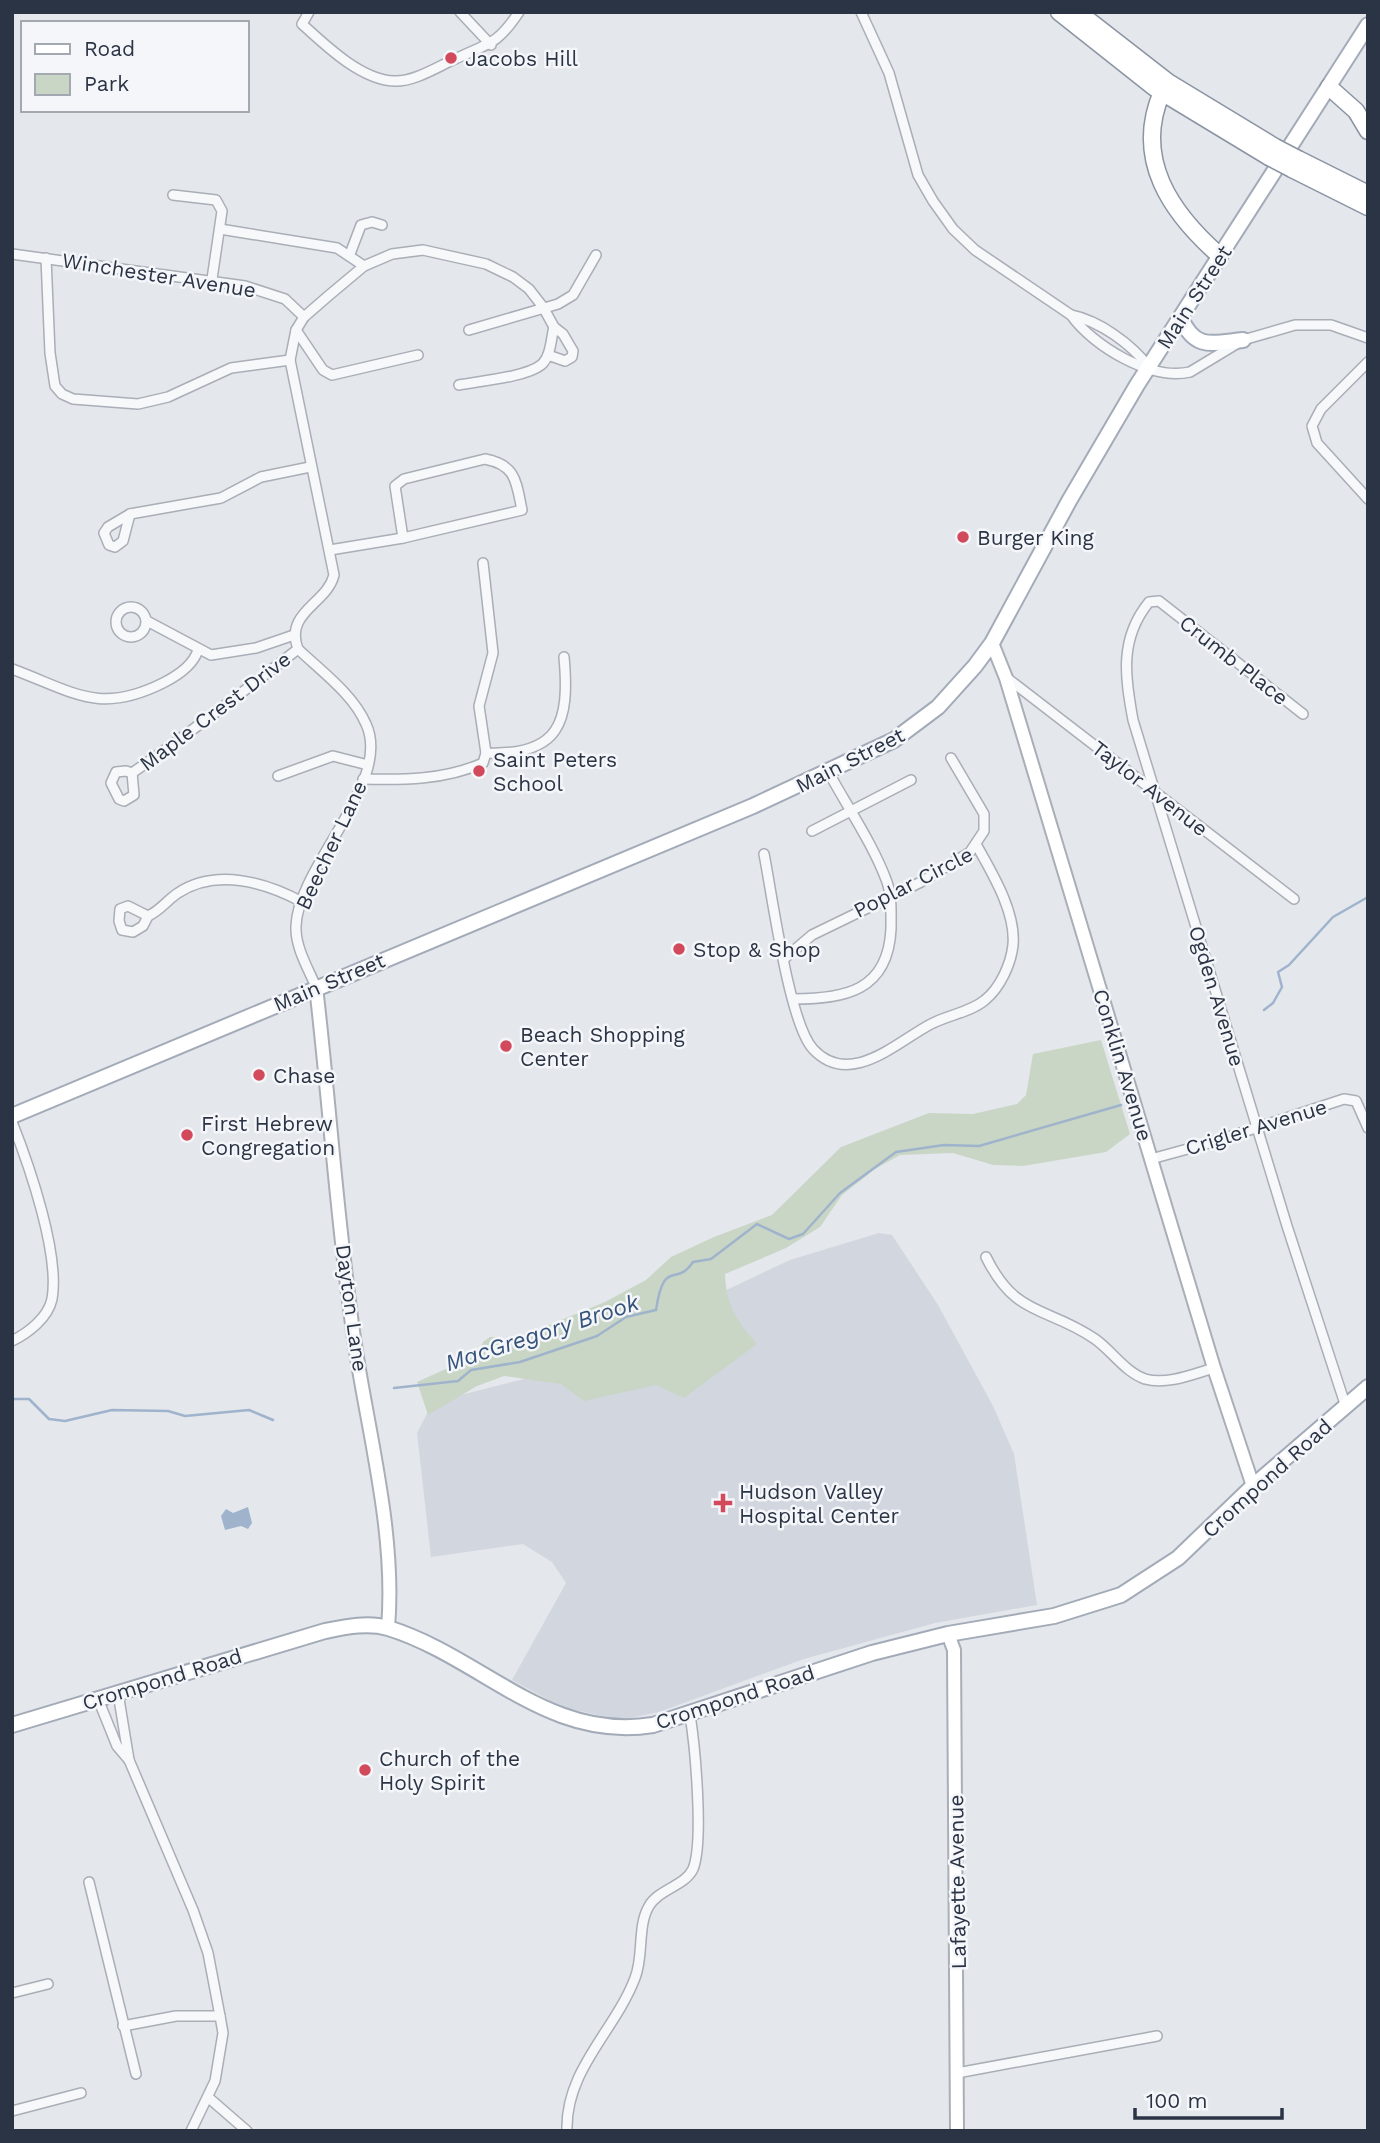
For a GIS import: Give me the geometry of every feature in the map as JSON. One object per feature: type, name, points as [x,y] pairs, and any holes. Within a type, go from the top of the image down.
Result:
[{"type":"highway","points":[[1059,12],[1161,92],[1294,164],[1367,195]]},
{"type":"highway","points":[[1078,12],[1168,82],[1272,152]]},
{"type":"highway","points":[[1329,87],[1356,111],[1368,131]]},
{"type":"highway","points":[[1161,92],[1151,123],[1157,168],[1174,207],[1220,256]]},
{"type":"main road","name":"Main Street","points":[[12,1116],[829,773],[916,726],[958,687],[992,643],[1076,489],[1149,367],[1368,25]]},
{"type":"main road","points":[[1181,318],[1190,335],[1201,342],[1243,340]]},
{"type":"main road","name":"Crompond Road","points":[[12,1725],[325,1631],[356,1626],[388,1628],[579,1723],[597,1727],[635,1728],[690,1715],[840,1662],[948,1634],[1054,1616],[1121,1595],[1178,1558],[1253,1486],[1368,1387]]},
{"type":"street","points":[[309,12],[302,24],[314,34],[358,68],[394,81],[415,76],[491,45],[502,36],[519,12]]},
{"type":"street","points":[[460,12],[491,45]]},
{"type":"street","points":[[861,12],[889,73],[918,175],[953,229],[975,250],[1071,315],[1081,329],[1131,363],[1169,373],[1190,372],[1243,340],[1313,323],[1368,338]]},
{"type":"street","points":[[173,195],[216,200],[222,211],[212,279]]},
{"type":"street","points":[[350,254],[361,225],[372,222],[382,225]]},
{"type":"street","points":[[220,229],[337,248],[350,254],[364,266]]},
{"type":"street","points":[[147,621],[211,655],[256,648],[294,635],[302,613],[332,586],[334,575],[330,551],[310,467],[290,360],[296,330],[304,317],[364,266],[408,250],[423,250],[463,257],[513,277],[529,289],[573,351],[572,358],[561,362],[548,355]]},
{"type":"street","points":[[12,254],[46,258]]},
{"type":"street","points":[[469,330],[558,304],[573,295],[596,255]]},
{"type":"street","name":"Winchester Avenue","points":[[290,360],[231,368],[168,397],[138,404],[73,399],[62,394],[55,386],[50,353],[46,258],[212,279],[271,292],[296,306],[304,317]]},
{"type":"street","points":[[459,385],[542,364],[548,355],[554,327]]},
{"type":"street","points":[[296,330],[323,370],[332,375],[418,355]]},
{"type":"street","points":[[1368,362],[1321,409],[1312,426],[1317,443],[1368,499]]},
{"type":"street","points":[[330,551],[403,538],[522,509],[511,471],[503,463],[485,459],[404,479],[395,486],[403,538]]},
{"type":"street","points":[[130,514],[221,498],[261,477],[310,467]]},
{"type":"street","points":[[363,779],[403,780],[450,774],[483,763],[486,753],[480,706],[493,653],[483,563]]},
{"type":"street","name":"Ogden Avenue","points":[[1164,606],[1153,600],[1142,611],[1131,634],[1125,662],[1133,720],[1346,1407]]},
{"type":"street","name":"Crumb Place","points":[[1164,606],[1303,714]]},
{"type":"street","name":"Beecher Lane","points":[[294,635],[298,649],[359,710],[372,742],[363,779],[302,902],[296,932],[299,947],[316,987]]},
{"type":"street","name":"Conklin Avenue","points":[[992,643],[1006,678],[1214,1368],[1253,1486]]},
{"type":"street","name":"Maple Crest Drive","points":[[132,773],[207,722],[251,682],[298,649]]},
{"type":"street","points":[[12,669],[82,696],[117,700],[135,696],[172,678],[189,665],[198,650]]},
{"type":"street","points":[[486,753],[532,747],[545,740],[558,727],[566,702],[564,657]]},
{"type":"street","name":"Taylor Avenue","points":[[1006,678],[1294,899]]},
{"type":"street","points":[[278,776],[333,756],[368,765]]},
{"type":"street","points":[[951,758],[984,814],[986,823],[977,846]]},
{"type":"street","points":[[793,999],[820,999],[848,994],[876,975],[889,948],[889,896],[881,869],[829,773]]},
{"type":"street","points":[[812,831],[911,780]]},
{"type":"street","name":"Poplar Circle","points":[[764,854],[793,999],[803,1034],[814,1050],[839,1062],[854,1063],[884,1055],[929,1025],[985,1001],[996,989],[1014,942],[1006,907],[977,846],[937,874],[812,934],[785,958]]},
{"type":"street","points":[[148,916],[178,893],[213,879],[254,884],[302,902]]},
{"type":"street","name":"Dayton Lane","points":[[316,987],[348,1294],[382,1515],[389,1594],[388,1628]]},
{"type":"street","name":"Crigler Avenue","points":[[1151,1159],[1344,1099],[1356,1101],[1368,1128]]},
{"type":"street","points":[[12,1122],[34,1184],[52,1285],[46,1314],[12,1341]]},
{"type":"street","points":[[986,1257],[999,1281],[1019,1302],[1093,1338],[1135,1374],[1145,1379],[1170,1380],[1214,1368]]},
{"type":"street","name":"Lafayette Avenue","points":[[948,1634],[954,1650],[957,2131]]},
{"type":"street","points":[[118,1693],[129,1760],[193,1910],[208,1953],[223,2033],[221,2054],[209,2098],[191,2131]]},
{"type":"street","points":[[99,1699],[117,1746],[129,1760]]},
{"type":"street","points":[[567,2131],[570,2093],[637,1976],[645,1914],[650,1903],[687,1878],[692,1870],[697,1835],[690,1715]]},
{"type":"street","points":[[89,1882],[136,2074]]},
{"type":"street","points":[[12,1993],[48,1984]]},
{"type":"street","points":[[123,2026],[176,2015],[220,2016]]},
{"type":"street","points":[[957,2073],[1157,2036]]},
{"type":"street","points":[[12,2111],[81,2093]]},
{"type":"street","points":[[209,2098],[247,2131]]},
{"type":"shaded area","name":"Hudson Valley Hospital Center","points":[[879,1233],[892,1235],[938,1305],[993,1406],[1014,1454],[1037,1605],[935,1623],[804,1659],[659,1712],[620,1720],[562,1707],[512,1680],[566,1583],[552,1562],[523,1544],[431,1557],[417,1433],[433,1402],[552,1372],[790,1260]]},
{"type":"green space","points":[[1101,1040],[1130,1134],[1106,1152],[1023,1166],[993,1165],[953,1153],[900,1155],[875,1169],[842,1195],[820,1227],[786,1248],[725,1274],[730,1304],[757,1344],[684,1398],[656,1385],[584,1401],[561,1384],[504,1376],[477,1386],[428,1415],[417,1382],[479,1354],[483,1342],[490,1337],[499,1337],[505,1343],[605,1302],[646,1280],[671,1257],[772,1215],[841,1147],[929,1113],[973,1114],[1017,1104],[1026,1095],[1033,1054]]},
{"type":"water","points":[[248,1507],[252,1523],[248,1529],[241,1526],[225,1530],[221,1516],[226,1509],[233,1513]]},
{"type":"waterway","name":"MacGregory Brook","points":[[1264,1010],[1273,1003],[1282,987],[1278,972],[1289,965],[1333,917],[1368,897]]},
{"type":"waterway","name":"MacGregory Brook","points":[[394,1388],[458,1381],[471,1370],[520,1362],[597,1336],[626,1317],[656,1310],[659,1294],[667,1278],[681,1273],[693,1262],[711,1259],[757,1224],[789,1239],[803,1234],[840,1193],[896,1152],[944,1145],[979,1146],[1121,1105]]},
{"type":"waterway","name":"MacGregory Brook","points":[[12,1399],[29,1399],[49,1419],[65,1421],[112,1410],[168,1411],[185,1416],[249,1410],[273,1420]]},
{"type":"place","name":"Jacobs Hill","points":[[451,58]]},
{"type":"place","name":"Burger King","points":[[963,537]]},
{"type":"place","name":"Saint Peters School","points":[[479,771]]},
{"type":"place","name":"Stop & Shop","points":[[679,949]]},
{"type":"place","name":"Beach Shopping Center","points":[[506,1046]]},
{"type":"place","name":"Chase","points":[[259,1075]]},
{"type":"place","name":"First Hebrew Congregation","points":[[187,1135]]},
{"type":"place","name":"Hudson Valley Hospital Center","points":[[723,1503]]},
{"type":"place","name":"Church of the Holy Spirit","points":[[365,1770]]}]
